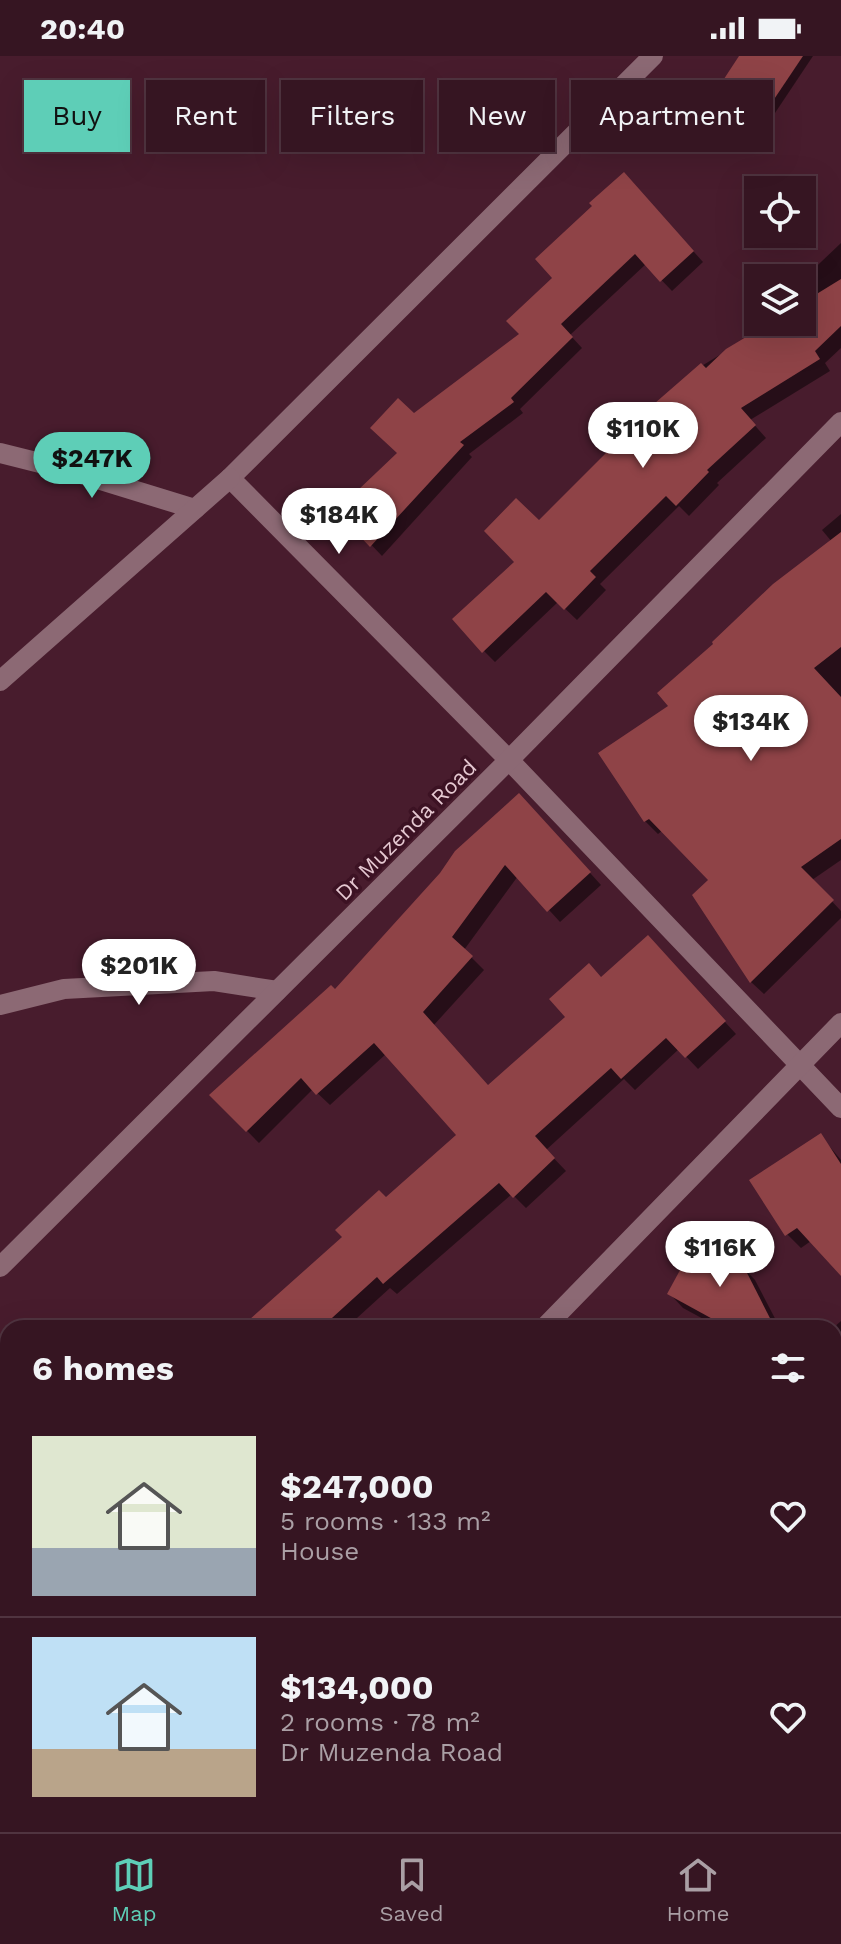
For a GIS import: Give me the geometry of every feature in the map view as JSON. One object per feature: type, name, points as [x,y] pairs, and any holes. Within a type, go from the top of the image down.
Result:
[{"type":"street","points":[[0,681],[230,478],[653,56]]},
{"type":"street","name":"Dr Muzenda Road","points":[[0,1267],[509,760],[841,422]]},
{"type":"street","points":[[0,453],[68,470],[195,509]]},
{"type":"street","points":[[230,478],[509,760],[841,1108]]},
{"type":"street","points":[[0,1005],[64,989],[214,981],[277,991]]},
{"type":"street","points":[[552,1320],[841,1023]]},
{"type":"building","points":[[739,56],[803,56],[773,101],[773,80],[723,80]]},
{"type":"building","points":[[624,172],[694,251],[660,282],[635,254],[561,324],[573,337],[511,398],[514,402],[460,442],[464,445],[370,547],[336,511],[397,453],[370,428],[398,398],[414,413],[519,334],[506,321],[552,278],[535,259]]},
{"type":"building","points":[[841,279],[841,326],[815,351],[820,359],[741,408],[756,425],[707,470],[709,472],[676,506],[666,496],[590,571],[596,577],[564,610],[546,592],[482,653],[452,619],[514,562],[484,531],[516,498],[539,520],[615,444],[611,441],[644,407],[647,410],[701,363],[706,368],[726,349],[748,336],[816,336],[816,294]]},
{"type":"building","points":[[841,532],[841,647],[814,668],[841,697],[841,839],[801,867],[834,900],[750,983],[692,895],[708,880],[649,819],[644,822],[598,753],[668,706],[657,693],[713,644],[773,584]]},
{"type":"building","points":[[519,793],[591,872],[547,912],[505,865],[452,937],[473,956],[423,1012],[488,1085],[565,1017],[549,999],[589,963],[601,977],[648,935],[726,1021],[685,1058],[666,1038],[621,1079],[611,1068],[535,1136],[555,1158],[513,1198],[499,1183],[383,1284],[377,1277],[330,1320],[249,1320],[342,1237],[335,1230],[379,1190],[386,1197],[456,1135],[374,1043],[316,1095],[301,1078],[246,1132],[209,1095],[331,985],[335,989],[440,873],[455,851]]},
{"type":"building","points":[[821,1133],[841,1164],[841,1276],[797,1228],[785,1236],[749,1180]]},
{"type":"building","points":[[697,1239],[742,1263],[771,1320],[714,1320],[667,1294]]}]
